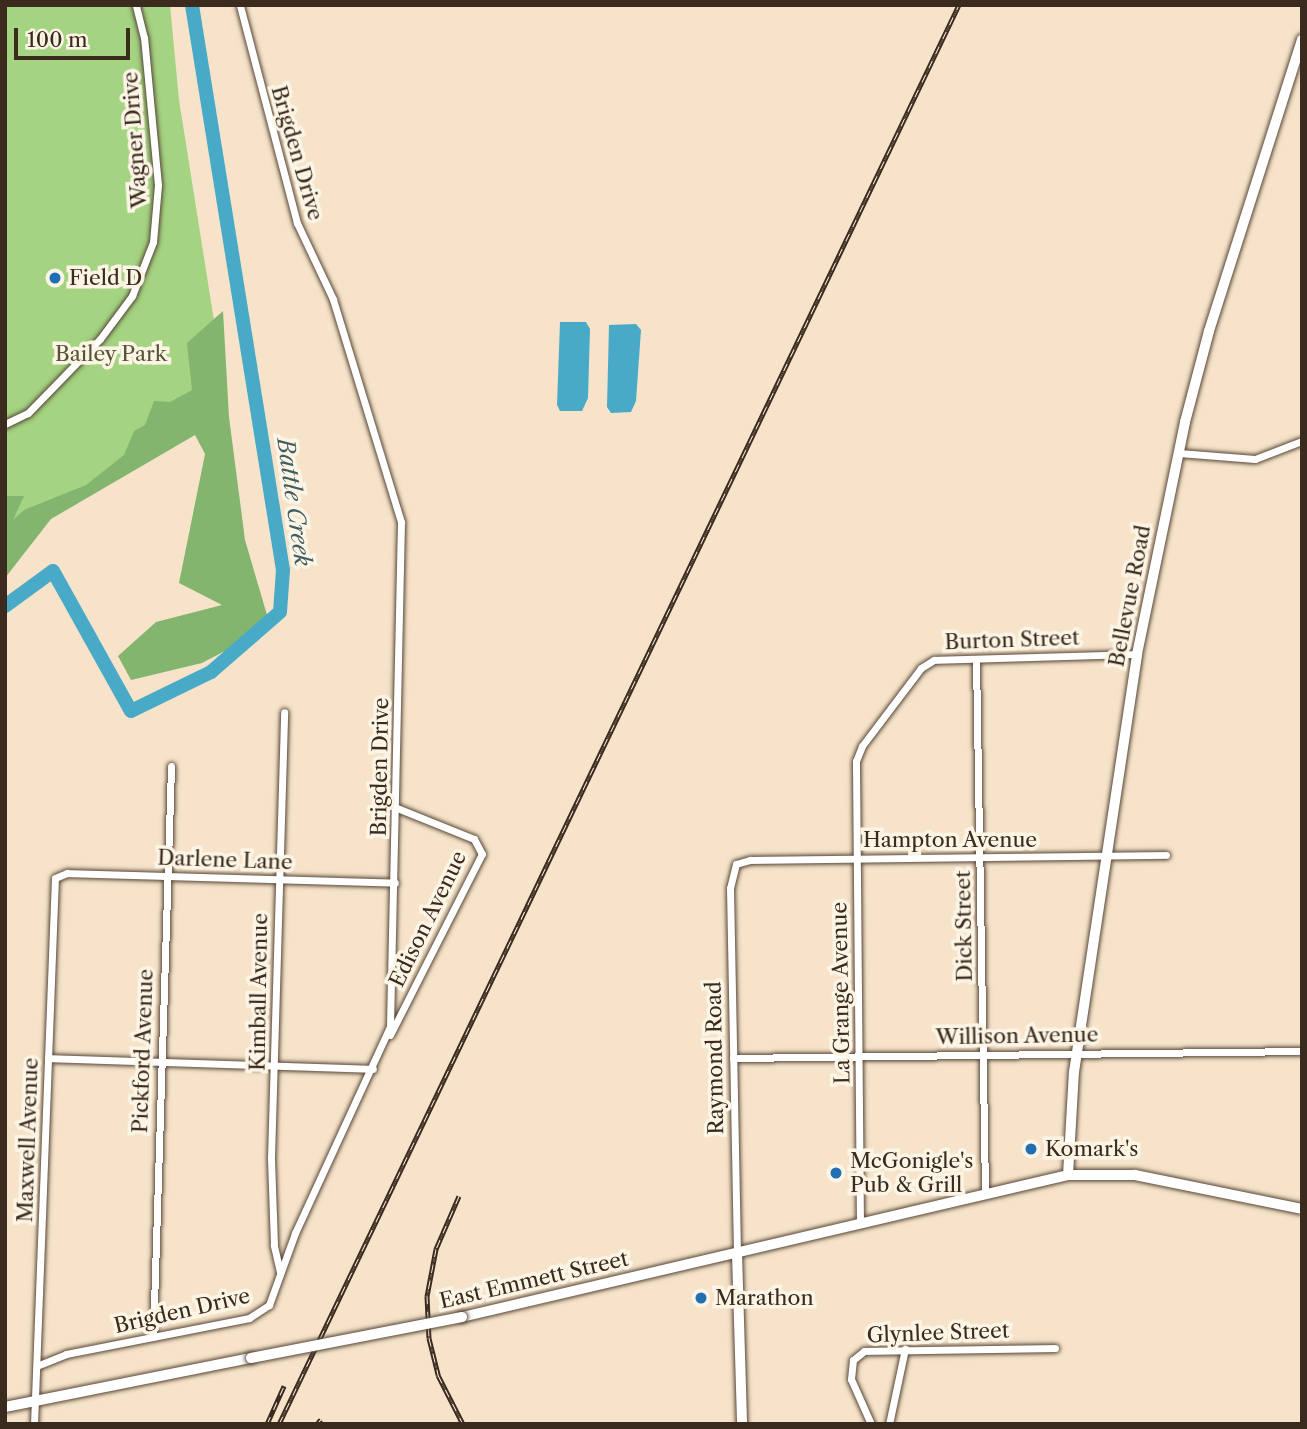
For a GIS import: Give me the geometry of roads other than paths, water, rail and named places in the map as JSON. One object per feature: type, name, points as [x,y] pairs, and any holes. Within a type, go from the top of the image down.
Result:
[{"type":"street","name":"Wagner Drive","points":[[5,424],[28,413],[100,339],[132,296],[153,242],[158,185],[144,38],[136,5]]},
{"type":"street","name":"Brigden Drive","points":[[39,1365],[259,1314],[277,1290],[281,1272],[382,1051],[390,1026],[397,808],[401,522],[333,299],[297,223],[240,5]]},
{"type":"street","name":"Bellevue Road","points":[[1068,1175],[1078,1053],[1137,654],[1179,453],[1209,331],[1302,39]]},
{"type":"street","points":[[1179,453],[1255,459],[1302,441]]},
{"type":"street","name":"Burton Street","points":[[856,761],[862,746],[921,668],[934,660],[1137,654]]},
{"type":"street","name":"Dick Street","points":[[976,659],[985,1193]]},
{"type":"street","name":"Kimball Avenue","points":[[281,1272],[274,1245],[272,1194],[285,712]]},
{"type":"street","name":"La Grange Avenue","points":[[856,761],[860,1224]]},
{"type":"street","name":"Pickford Avenue","points":[[153,1337],[171,766]]},
{"type":"street","name":"Edison Avenue","points":[[382,1051],[482,854],[474,839],[397,808]]},
{"type":"street","name":"Hampton Avenue","points":[[736,864],[856,858],[1166,855]]},
{"type":"street","name":"Raymond Road","points":[[736,864],[730,888],[737,1253]]},
{"type":"street","name":"Darlene Lane","points":[[55,878],[67,873],[395,883]]},
{"type":"street","name":"Maxwell Avenue","points":[[34,1424],[39,1365],[55,878]]},
{"type":"street","name":"Willison Avenue","points":[[733,1058],[1302,1051]]},
{"type":"street","points":[[48,1058],[373,1069]]},
{"type":"street","name":"East Emmett Street","points":[[5,1407],[462,1317],[1068,1175],[1135,1175],[1302,1209]]},
{"type":"street","points":[[737,1253],[742,1424]]},
{"type":"street","name":"Glynlee Street","points":[[871,1424],[852,1386],[853,1360],[864,1351],[1055,1348]]},
{"type":"street","points":[[889,1424],[905,1349]]},
{"type":"water","points":[[560,322],[586,322],[590,329],[588,398],[582,411],[560,411],[557,405]]},
{"type":"water","points":[[636,324],[641,330],[636,401],[631,412],[611,413],[607,407],[609,325]]},
{"type":"waterway","name":"Battle Creek","points":[[5,606],[53,571],[131,711],[211,672],[280,612],[283,570],[192,5]]},
{"type":"railway","points":[[279,1424],[959,5]]},
{"type":"railway","points":[[459,1196],[436,1249],[427,1296],[429,1338],[438,1375],[463,1424]]},
{"type":"railway","points":[[267,1424],[284,1386]]},
{"type":"railway","points":[[317,1424],[321,1419]]},
{"type":"place","name":"Field D","points":[[55,278]]},
{"type":"place","name":"Komark's","points":[[1031,1149]]},
{"type":"place","name":"McGonigle's Pub & Grill","points":[[836,1173]]},
{"type":"place","name":"Marathon","points":[[701,1298]]},
{"type":"park label","name":"Bailey Park","points":[[111,354]]}]
